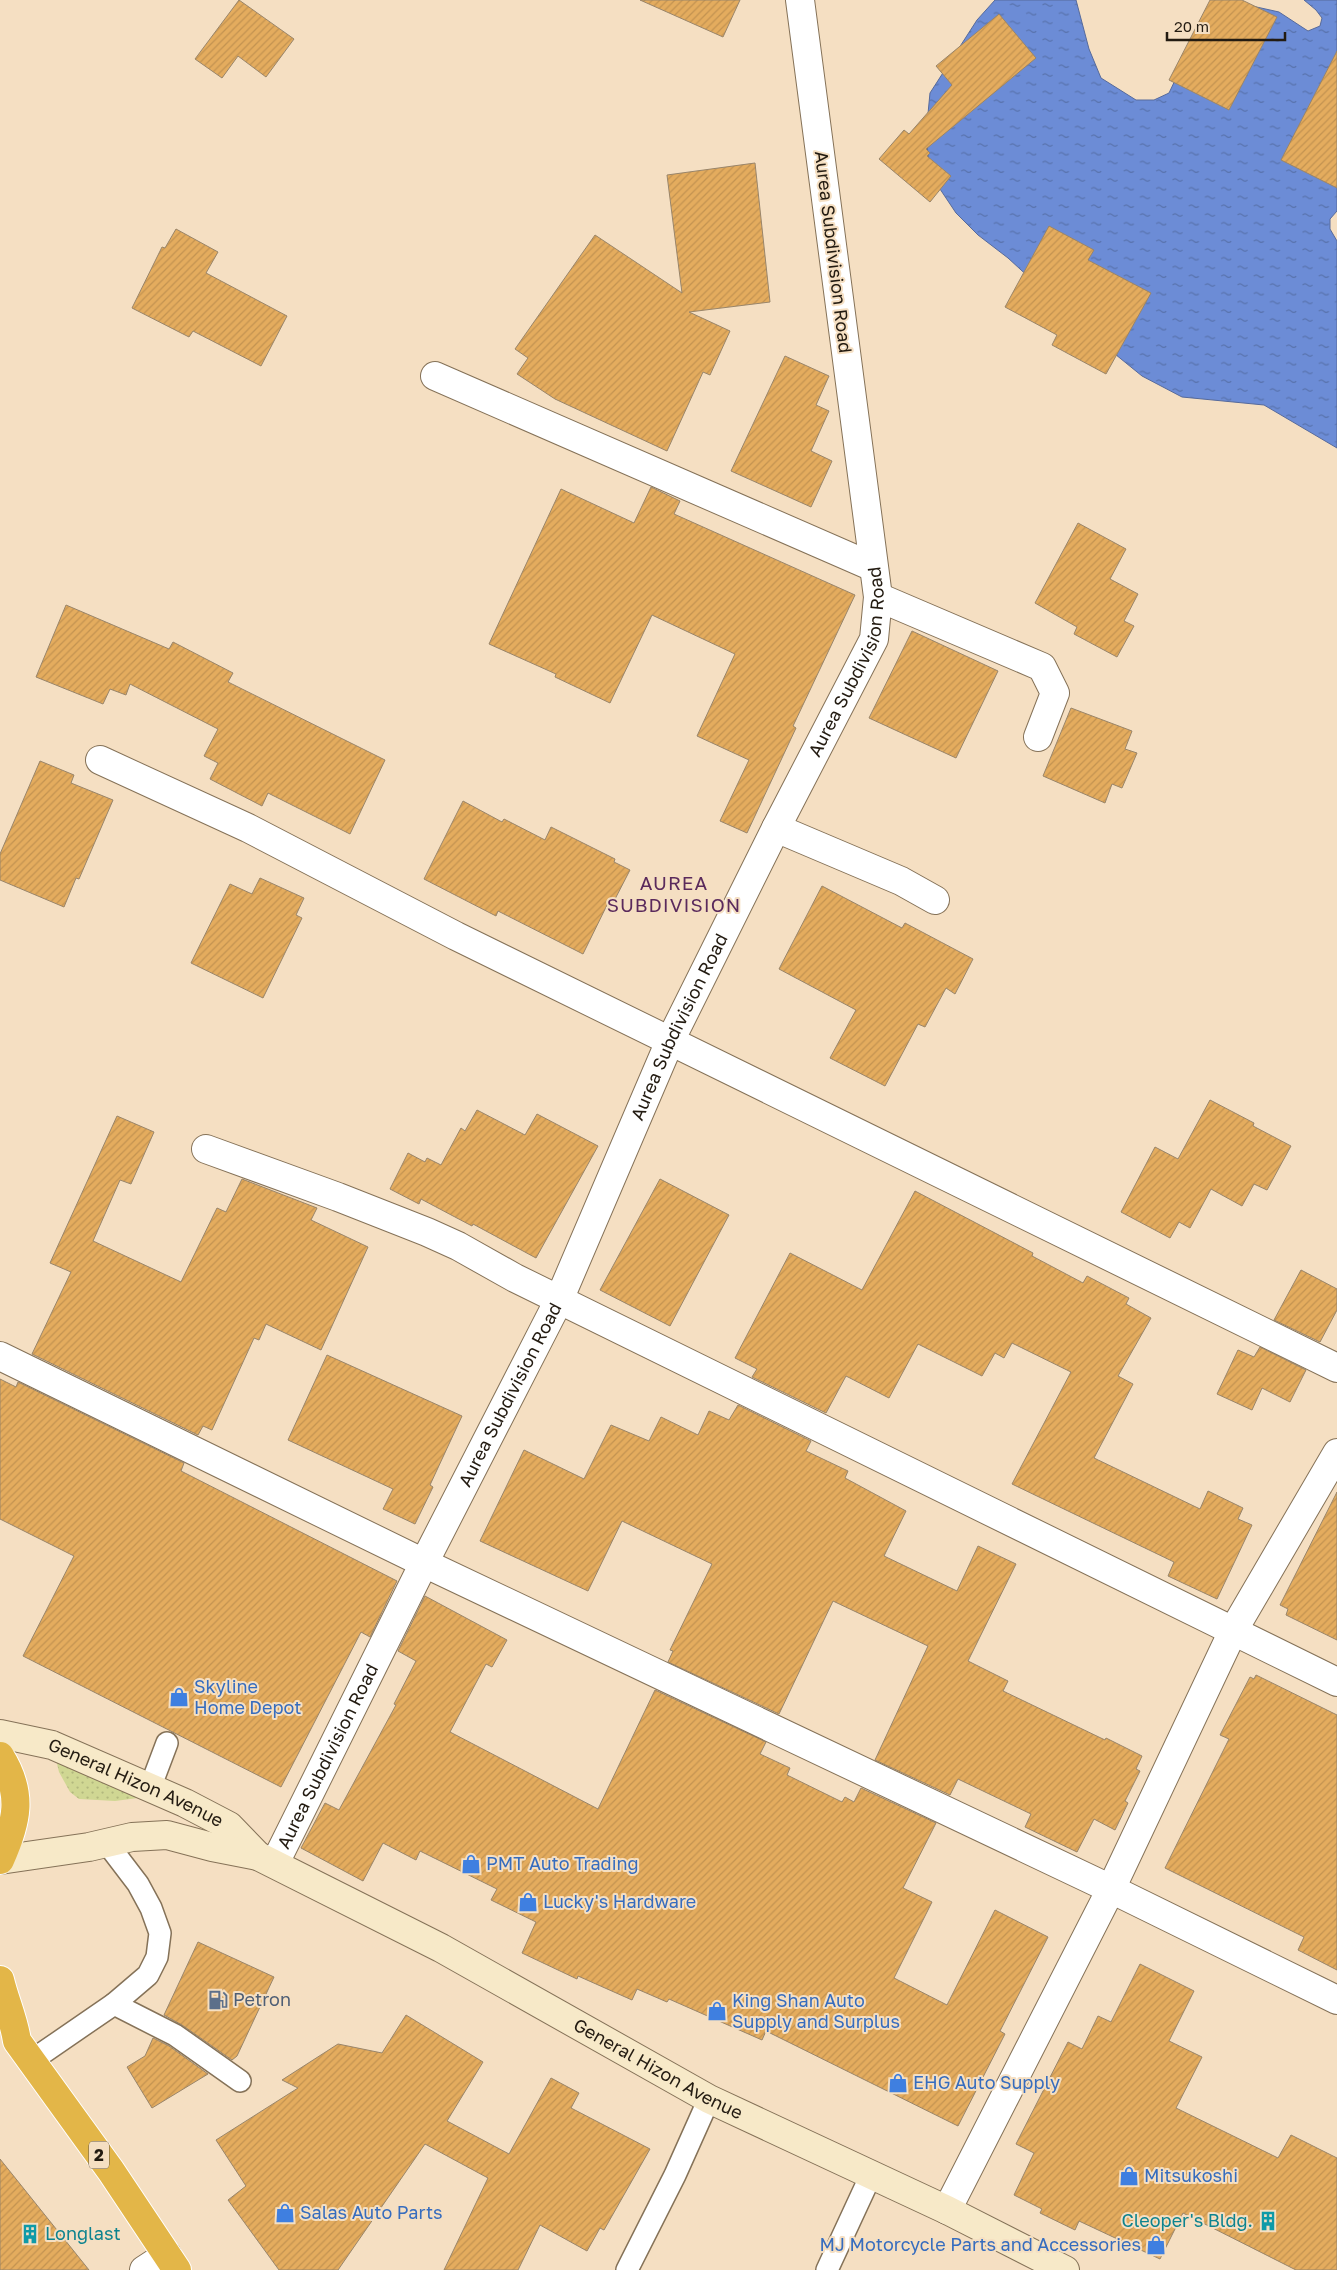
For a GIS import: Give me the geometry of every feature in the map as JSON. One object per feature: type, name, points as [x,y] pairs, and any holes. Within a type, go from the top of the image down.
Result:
[{"type":"highway","points":[[0,1756],[8,1769],[13,1786],[16,1821],[0,1860]]},
{"type":"highway","name":"2","points":[[0,1980],[4,1997],[14,2021],[16,2045],[111,2171],[172,2262]]},
{"type":"main road","name":"General Hizon Avenue","points":[[0,1734],[52,1745],[150,1788],[229,1826],[266,1859]]},
{"type":"main road","name":"General Hizon Avenue","points":[[0,1860],[89,1848],[106,1842],[132,1837],[166,1835],[266,1859],[441,1948],[710,2099],[947,2210],[1065,2270]]},
{"type":"street","name":"Aurea Subdivision Road","points":[[266,1859],[424,1563],[559,1300],[670,1041],[776,828],[874,639],[878,597],[800,0]]},
{"type":"street","points":[[435,376],[873,567]]},
{"type":"street","points":[[878,597],[1042,667],[1055,693],[1038,737]]},
{"type":"street","points":[[100,760],[248,828],[456,936],[589,999],[670,1041],[1337,1368]]},
{"type":"street","points":[[776,828],[901,881],[935,900]]},
{"type":"street","points":[[206,1149],[338,1197],[458,1246],[559,1300],[1337,1682]]},
{"type":"street","points":[[0,1356],[424,1563],[1111,1889],[1337,2000]]},
{"type":"street","points":[[947,2210],[1111,1889],[1233,1631],[1323,1481],[1337,1453]]},
{"type":"street","points":[[144,2270],[172,2262]]},
{"type":"lane","points":[[150,1788],[167,1743]]},
{"type":"lane","points":[[16,2045],[114,2004],[148,1975],[157,1957],[160,1933],[151,1908],[138,1884],[106,1842]]},
{"type":"lane","points":[[114,2004],[175,2035],[240,2081]]},
{"type":"lane","points":[[626,2270],[675,2175],[710,2099]]},
{"type":"lane","points":[[827,2270],[871,2175]]},
{"type":"green space","points":[[55,1755],[138,1796],[138,1798],[115,1801],[79,1799],[70,1792],[59,1772]]},
{"type":"water","points":[[995,0],[1076,0],[1089,49],[1101,78],[1136,100],[1154,100],[1169,93],[1198,32],[1234,2],[1279,12],[1308,31],[1320,26],[1322,18],[1304,0],[1337,0],[1337,211],[1330,219],[1330,229],[1337,241],[1337,448],[1264,405],[1182,397],[1142,376],[1094,337],[1008,258],[978,235],[956,213],[930,174],[926,134],[930,93],[977,20]]},
{"type":"building","points":[[239,0],[294,39],[266,77],[238,56],[222,78],[195,59]]},
{"type":"building","points":[[640,0],[740,0],[723,37]]},
{"type":"building","points":[[1210,0],[1242,0],[1277,17],[1229,110],[1169,80]]},
{"type":"building","points":[[999,14],[1036,58],[926,149],[930,153],[927,156],[951,176],[930,202],[879,159],[904,130],[909,134],[952,85],[936,66]]},
{"type":"building","points":[[1337,51],[1337,188],[1281,160]]},
{"type":"building","points":[[755,163],[770,302],[689,312],[730,331],[710,375],[703,372],[667,451],[555,399],[517,374],[528,358],[515,349],[595,235],[682,293],[667,175]]},
{"type":"building","points":[[1049,226],[1094,250],[1088,260],[1151,293],[1106,374],[1052,345],[1057,335],[1005,307]]},
{"type":"building","points":[[176,229],[218,252],[206,273],[287,316],[261,366],[193,331],[189,337],[132,308],[162,247],[165,248]]},
{"type":"building","points":[[785,356],[829,376],[816,405],[829,411],[811,451],[832,461],[811,507],[731,471]]},
{"type":"building","points":[[651,487],[680,501],[674,514],[855,595],[793,726],[796,728],[747,833],[720,821],[749,760],[697,736],[735,654],[652,615],[610,703],[555,677],[556,674],[489,644],[561,489],[634,523]]},
{"type":"building","points":[[1078,523],[1126,549],[1110,579],[1138,594],[1124,621],[1134,626],[1117,657],[1074,634],[1077,627],[1035,603]]},
{"type":"building","points":[[66,605],[169,649],[173,642],[233,673],[228,682],[385,760],[350,834],[268,793],[262,806],[210,779],[218,763],[204,756],[218,729],[130,684],[126,695],[110,689],[103,704],[36,677]]},
{"type":"building","points":[[912,631],[998,671],[956,758],[869,718]]},
{"type":"building","points":[[1071,708],[1132,731],[1125,749],[1137,753],[1122,788],[1112,784],[1105,803],[1043,776]]},
{"type":"building","points":[[40,761],[74,775],[71,783],[113,800],[79,879],[76,878],[64,907],[0,880],[0,854]]},
{"type":"building","points":[[463,801],[502,822],[504,819],[545,840],[551,827],[615,859],[614,862],[630,870],[613,903],[609,901],[583,954],[498,911],[496,916],[424,879]]},
{"type":"building","points":[[260,878],[304,898],[296,915],[302,918],[263,998],[191,963],[230,884],[252,894]]},
{"type":"building","points":[[822,886],[902,928],[905,923],[973,959],[955,994],[946,988],[925,1027],[918,1024],[885,1086],[830,1058],[856,1010],[779,969]]},
{"type":"building","points":[[1210,1100],[1254,1123],[1253,1126],[1291,1146],[1267,1190],[1254,1184],[1242,1206],[1211,1189],[1190,1228],[1179,1222],[1170,1238],[1121,1212],[1155,1147],[1178,1159]]},
{"type":"building","points":[[477,1110],[525,1135],[537,1114],[598,1146],[536,1258],[421,1199],[419,1204],[390,1189],[408,1153],[425,1162],[427,1158],[441,1165],[461,1128],[465,1131]]},
{"type":"building","points":[[117,1116],[154,1132],[131,1184],[120,1180],[93,1241],[181,1282],[217,1208],[226,1212],[242,1179],[317,1208],[311,1220],[368,1247],[321,1350],[266,1324],[259,1340],[254,1338],[212,1430],[203,1426],[198,1435],[32,1354],[71,1272],[50,1263]]},
{"type":"building","points":[[660,1179],[729,1215],[670,1326],[600,1290]]},
{"type":"building","points":[[915,1191],[1033,1253],[1032,1256],[1083,1283],[1087,1276],[1129,1298],[1126,1304],[1151,1318],[1118,1376],[1133,1384],[1094,1458],[1200,1509],[1208,1491],[1243,1508],[1238,1519],[1252,1525],[1217,1599],[1168,1576],[1174,1562],[1012,1484],[1071,1372],[1012,1343],[1004,1358],[995,1353],[982,1376],[918,1344],[889,1398],[846,1376],[826,1413],[752,1377],[757,1369],[735,1358],[790,1253],[862,1290]]},
{"type":"building","points":[[1301,1270],[1337,1289],[1337,1310],[1320,1342],[1274,1320]]},
{"type":"building","points":[[1260,1347],[1306,1370],[1290,1402],[1262,1388],[1252,1410],[1217,1394],[1238,1350],[1254,1357]]},
{"type":"building","points":[[327,1355],[462,1416],[430,1485],[433,1487],[415,1524],[383,1509],[393,1489],[288,1440]]},
{"type":"building","points":[[0,1379],[16,1387],[18,1382],[184,1463],[181,1471],[397,1581],[370,1637],[361,1632],[281,1787],[23,1656],[74,1556],[0,1519]]},
{"type":"building","points":[[738,1405],[811,1441],[806,1451],[848,1471],[845,1478],[906,1511],[884,1556],[957,1591],[978,1546],[1016,1564],[968,1661],[1008,1681],[1003,1691],[1142,1756],[1136,1769],[1140,1771],[1125,1801],[1128,1803],[1115,1830],[1094,1819],[1077,1852],[1025,1827],[1031,1814],[958,1779],[950,1795],[875,1760],[928,1646],[833,1601],[779,1714],[668,1662],[673,1651],[670,1650],[712,1564],[622,1521],[588,1591],[480,1541],[524,1450],[584,1479],[611,1425],[649,1441],[661,1417],[698,1435],[709,1411],[729,1420]]},
{"type":"building","points":[[1337,1492],[1337,1640],[1286,1615],[1288,1609],[1280,1605]]},
{"type":"building","points":[[425,1596],[507,1640],[492,1667],[486,1664],[450,1732],[598,1809],[655,1690],[766,1742],[760,1754],[790,1768],[787,1775],[842,1802],[845,1797],[854,1802],[861,1788],[936,1823],[903,1888],[932,1902],[894,1978],[947,2005],[995,1910],[1048,1937],[1000,2031],[1005,2034],[958,2126],[766,2031],[762,2040],[669,1999],[667,2002],[637,1989],[632,2000],[578,1976],[577,1979],[522,1953],[536,1922],[491,1900],[497,1889],[420,1851],[416,1860],[383,1843],[363,1881],[301,1848],[325,1803],[339,1810],[396,1705],[394,1704],[416,1661],[398,1651]]},
{"type":"building","points":[[1256,1675],[1337,1715],[1337,1970],[1298,1950],[1304,1937],[1165,1868],[1229,1739],[1220,1735],[1250,1677],[1254,1679]]},
{"type":"building","name":"Petron","points":[[198,1942],[274,1977],[237,2056],[232,2060],[182,2025],[164,2015]]},
{"type":"building","points":[[1140,1964],[1194,1991],[1169,2041],[1202,2057],[1176,2108],[1278,2158],[1291,2135],[1337,2158],[1337,2270],[1296,2270],[1183,2213],[1160,2259],[1079,2221],[1075,2230],[1040,2213],[1042,2209],[1014,2195],[1034,2153],[1016,2144],[1068,2042],[1082,2049],[1098,2016],[1111,2022]]},
{"type":"building","points":[[406,2015],[483,2062],[447,2121],[509,2154],[551,2078],[579,2093],[571,2108],[650,2149],[604,2230],[600,2228],[587,2251],[540,2225],[518,2270],[444,2270],[488,2178],[425,2144],[338,2270],[279,2270],[228,2200],[246,2186],[216,2140],[298,2088],[282,2080],[338,2044],[382,2053]]},
{"type":"building","points":[[153,2038],[169,2046],[208,2074],[152,2108],[127,2067],[145,2056]]},
{"type":"building","name":"Longlast","points":[[0,2159],[89,2270],[0,2270]]},
{"type":"place","name":"Skyline Home Depot","points":[[179,1697]]},
{"type":"place","name":"PMT Auto Trading","points":[[471,1864]]},
{"type":"place","name":"Lucky's Hardware","points":[[528,1902]]},
{"type":"place","name":"Petron","points":[[218,2000]]},
{"type":"place","name":"King Shan Auto Supply and Surplus","points":[[717,2011]]},
{"type":"place","name":"EHG Auto Supply","points":[[898,2083]]},
{"type":"place","name":"Mitsukoshi","points":[[1129,2176]]},
{"type":"place","name":"Salas Auto Parts","points":[[285,2213]]},
{"type":"place","name":"Cleoper's Bldg.","points":[[1268,2221]]},
{"type":"place","name":"Longlast","points":[[30,2234]]},
{"type":"place","name":"MJ Motorcycle Parts and Accessories","points":[[1156,2245]]},
{"type":"district","name":"AUREA SUBDIVISION","points":[[674,894]]}]
